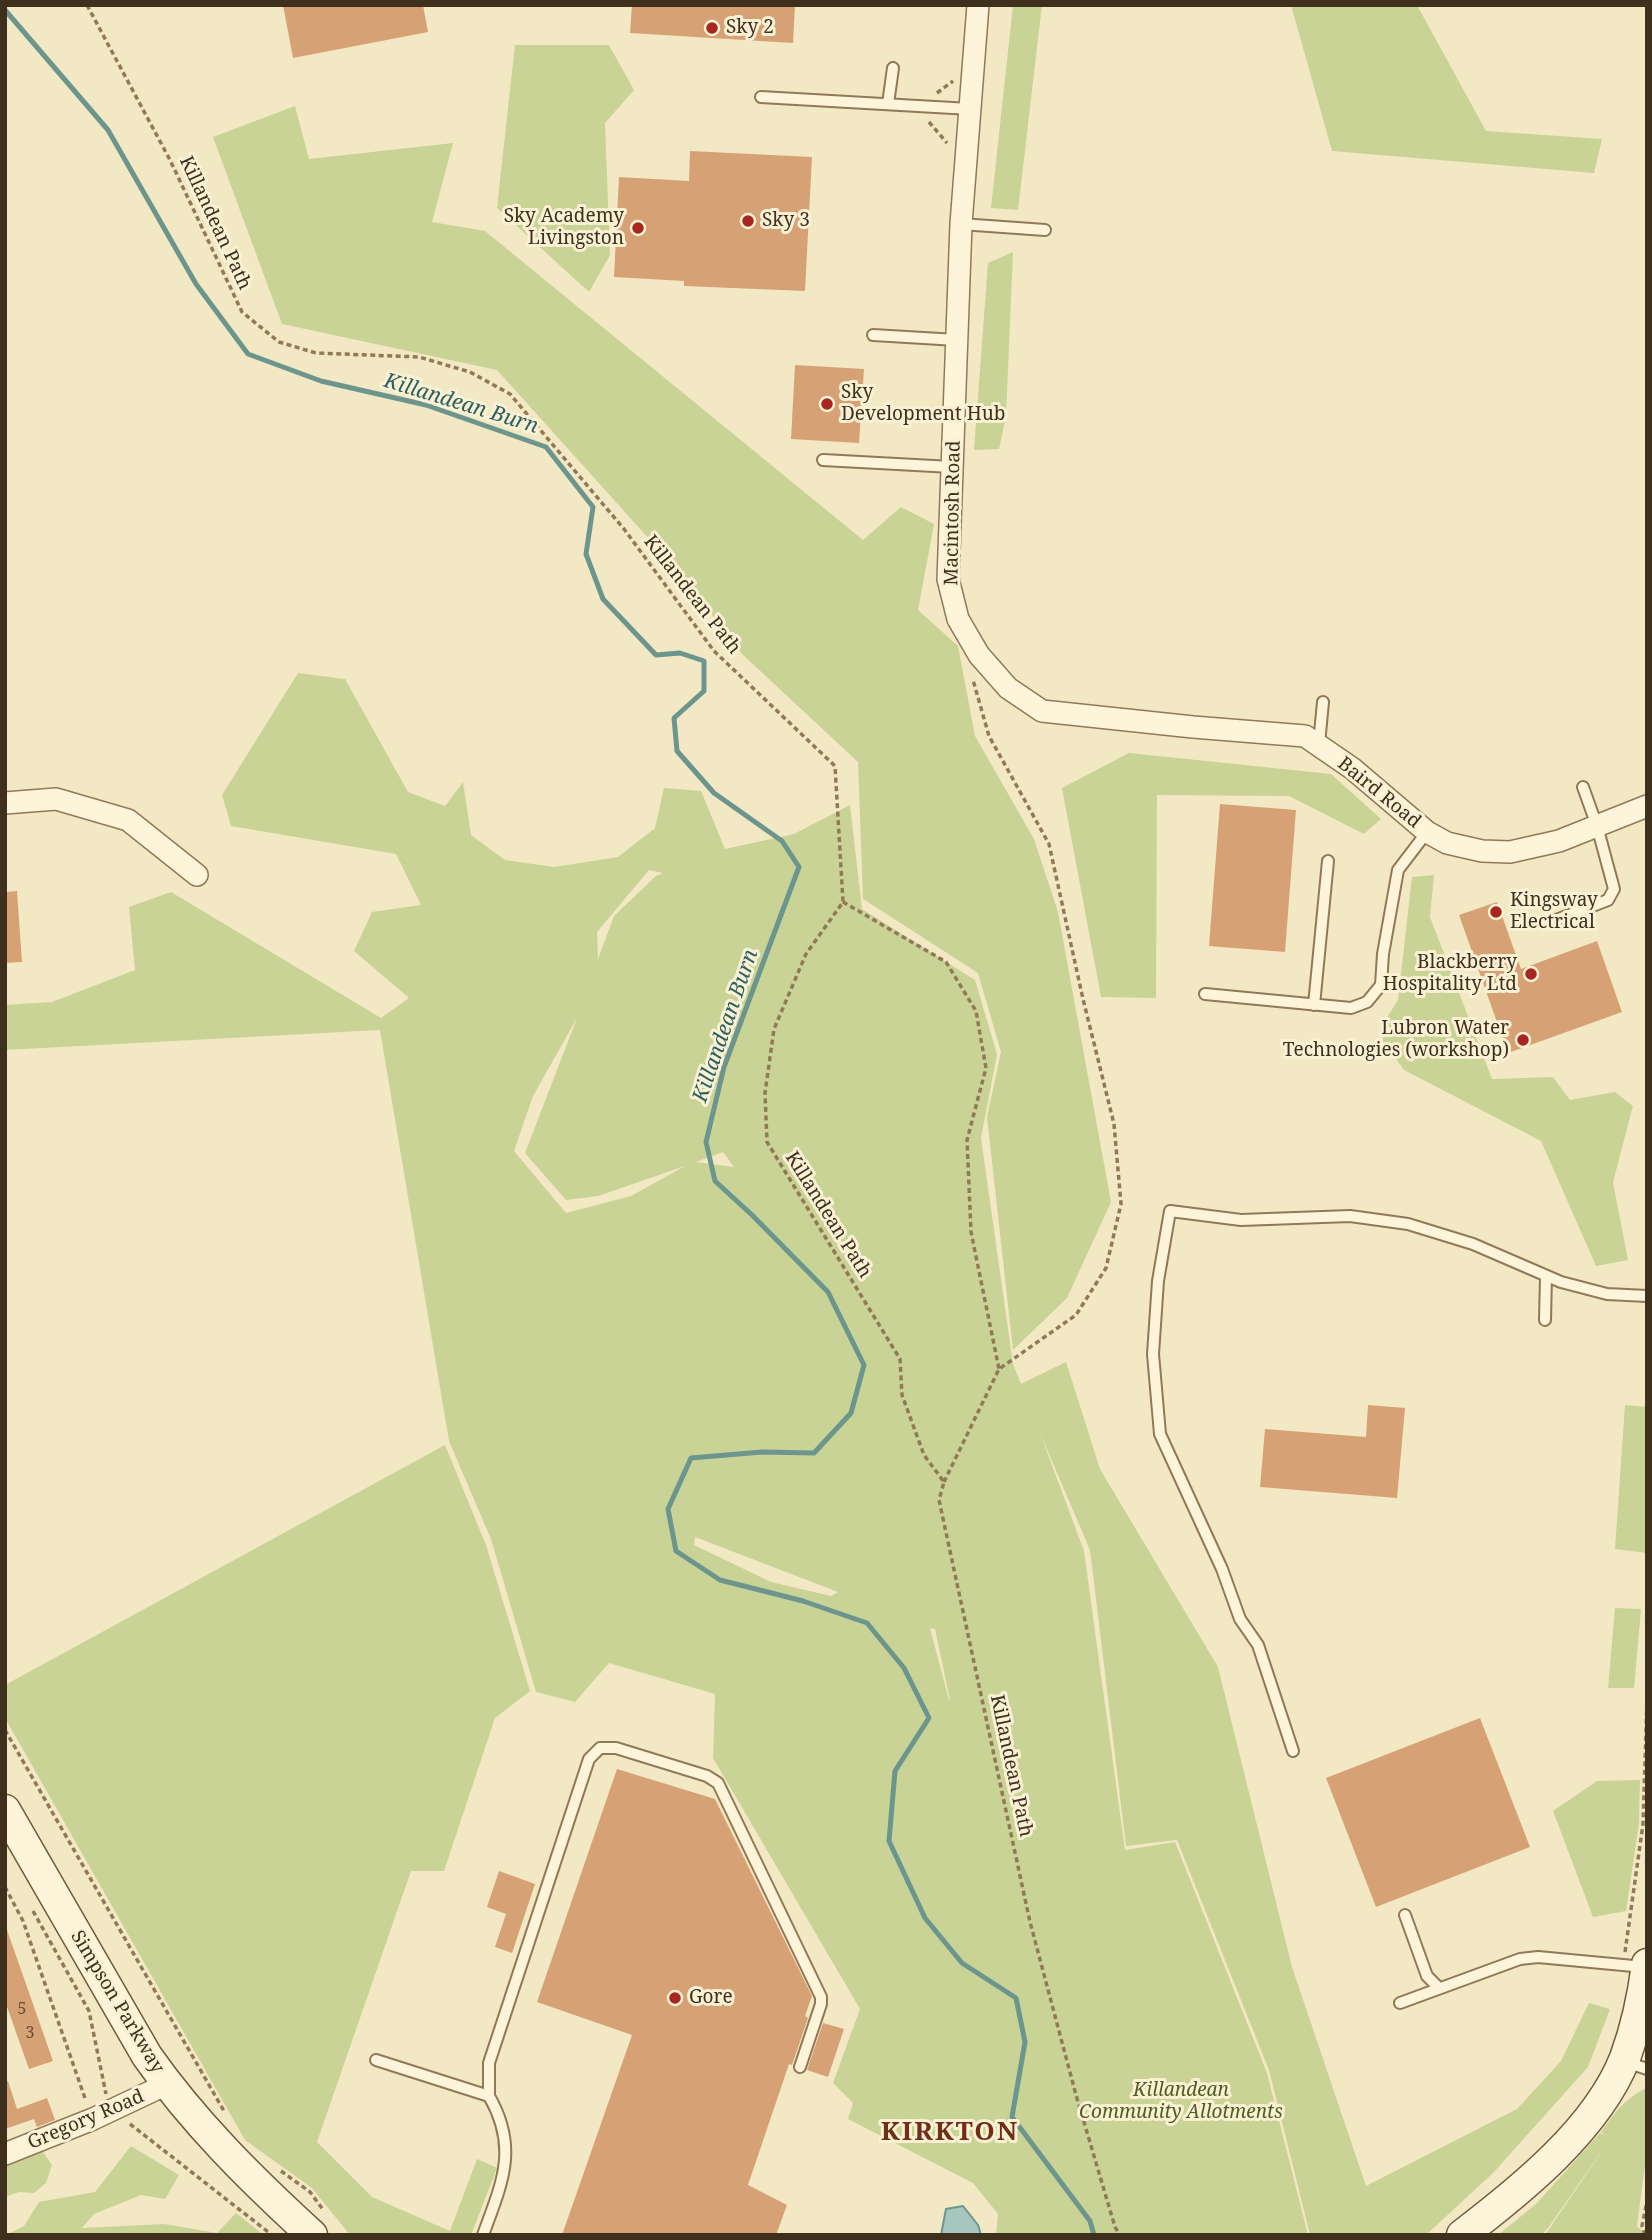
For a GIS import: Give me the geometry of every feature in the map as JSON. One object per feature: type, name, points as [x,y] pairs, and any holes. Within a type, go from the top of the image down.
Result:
[{"type":"main road","name":"Simpson Parkway","points":[[5,1810],[147,2056],[167,2084],[243,2171],[312,2235]]},
{"type":"main road","points":[[1462,2235],[1491,2213],[1570,2142],[1608,2089],[1635,2065],[1639,1965]]},
{"type":"street","name":"Macintosh Road","points":[[978,5],[961,224],[948,579],[958,619],[979,655],[1008,688],[1042,711],[1107,719]]},
{"type":"street","name":"Baird Road","points":[[1107,719],[1305,736],[1353,769],[1427,832],[1447,843],[1482,851],[1510,852],[1559,841],[1647,806]]},
{"type":"street","points":[[5,803],[56,799],[128,820],[197,875]]},
{"type":"street","name":"Gregory Road","points":[[5,2154],[101,2115],[167,2084]]},
{"type":"lane","points":[[888,104],[893,68]]},
{"type":"lane","points":[[761,97],[970,109]]},
{"type":"lane","points":[[961,224],[1045,230]]},
{"type":"lane","points":[[873,335],[957,340]]},
{"type":"lane","points":[[822,460],[952,467]]},
{"type":"lane","points":[[1319,744],[1323,702]]},
{"type":"lane","points":[[1551,922],[1608,900],[1614,890],[1597,826],[1583,787]]},
{"type":"lane","points":[[1205,994],[1351,1008],[1367,1002],[1381,985],[1383,954],[1398,870],[1427,832]]},
{"type":"lane","points":[[1314,1005],[1328,861]]},
{"type":"lane","points":[[1293,1751],[1258,1645],[1240,1619],[1222,1569],[1160,1434],[1153,1354],[1158,1281],[1170,1211],[1241,1220],[1350,1216],[1408,1224],[1472,1244],[1546,1276],[1607,1294],[1647,1296]]},
{"type":"lane","points":[[1545,1320],[1546,1276]]},
{"type":"lane","points":[[483,2235],[502,2181],[506,2143],[502,2118],[489,2096],[489,2063],[589,1759],[600,1748],[616,1748],[707,1776],[718,1783],[821,1997],[800,2067]]},
{"type":"lane","points":[[1405,1915],[1427,1976],[1439,1987]]},
{"type":"lane","points":[[1400,2003],[1520,1959],[1538,1957],[1639,1965]]},
{"type":"lane","points":[[376,2060],[489,2096]]},
{"type":"path","name":"Killandean Path","points":[[87,5],[170,160],[242,312],[279,342],[316,353],[419,357],[470,372],[510,394],[624,529],[714,652],[835,766],[843,902],[806,954],[774,1029],[765,1093],[767,1142],[900,1359],[902,1395],[924,1455],[944,1482],[939,1500],[1030,1922],[1076,2095],[1115,2227],[1120,2235]]},
{"type":"path","points":[[944,1482],[999,1369],[1076,1315],[1106,1268],[1121,1204],[1114,1124],[1049,844],[989,736],[969,667],[979,655]]},
{"type":"path","points":[[843,902],[946,962],[976,1011],[986,1068],[967,1140],[971,1232],[999,1369]]},
{"type":"path","points":[[1639,1965],[1647,1700]]},
{"type":"path","points":[[5,1730],[226,2115]]},
{"type":"path","points":[[5,1887],[23,1921],[101,2115],[136,2128],[272,2235]]},
{"type":"path","points":[[30,1906],[89,2011],[101,2115]]},
{"type":"path","points":[[1645,2235],[1642,2226],[1647,2201]]},
{"type":"green space","points":[[1013,5],[1042,5],[1018,210],[991,208]]},
{"type":"green space","points":[[1291,5],[1417,5],[1486,131],[1602,139],[1594,173],[1332,151]]},
{"type":"green space","points":[[515,45],[609,45],[634,90],[605,123],[610,255],[589,292],[497,208]]},
{"type":"green space","points":[[295,106],[309,159],[453,143],[432,222],[485,231],[863,540],[901,507],[934,524],[918,610],[958,646],[975,736],[1034,839],[1058,912],[1111,1202],[1067,1298],[1013,1350],[987,1117],[1001,1052],[978,973],[863,899],[858,762],[742,654],[678,571],[497,370],[282,324],[213,137]]},
{"type":"green space","points":[[1013,252],[1006,416],[999,449],[974,450],[988,263]]},
{"type":"green space","name":"Killandean Community Allotments","points":[[298,673],[345,679],[408,792],[445,806],[463,782],[471,835],[505,860],[554,867],[618,857],[655,828],[664,788],[701,791],[725,849],[794,834],[850,805],[862,909],[975,980],[997,1054],[981,1138],[1013,1364],[1021,1384],[1066,1362],[1100,1469],[1218,1667],[1292,1967],[1366,2186],[1517,2109],[1561,2061],[1589,2003],[1610,2009],[1588,2067],[1493,2173],[1426,2235],[1310,2235],[1269,2070],[1177,1840],[1126,1846],[1090,1550],[1040,1433],[1084,1551],[1125,1850],[1175,1842],[1267,2073],[1308,2235],[996,2235],[998,2214],[973,2183],[848,2119],[853,2103],[833,2083],[860,2009],[713,1758],[715,1694],[609,1663],[575,1702],[536,1692],[491,1539],[449,1441],[380,1030],[5,1050],[5,1005],[52,1002],[135,970],[129,907],[171,892],[381,1018],[409,998],[354,951],[372,912],[421,905],[396,854],[231,826],[222,795]],"holes":[[[649,870],[663,873],[656,876],[614,916],[598,959],[597,932]],[[577,1018],[525,1153],[566,1200],[598,1196],[685,1166],[631,1196],[566,1213],[514,1151],[533,1096]],[[723,1152],[734,1167],[695,1162]],[[695,1537],[838,1592],[831,1596],[771,1582],[694,1545]],[[930,1628],[935,1629],[949,1700]]]},
{"type":"green space","points":[[1129,753],[1331,774],[1381,819],[1364,834],[1289,796],[1157,795],[1156,998],[1101,997],[1062,788]]},
{"type":"green space","points":[[1434,875],[1430,917],[1492,1079],[1553,1077],[1570,1100],[1615,1092],[1633,1106],[1613,1182],[1628,1260],[1596,1266],[1541,1141],[1404,1070],[1383,1041],[1383,1024],[1398,1000],[1412,877]]},
{"type":"green space","points":[[1625,1405],[1647,1407],[1647,1553],[1615,1549]]},
{"type":"green space","points":[[445,1445],[486,1545],[530,1691],[495,1718],[444,1871],[411,1871],[317,2142],[372,2197],[450,2231],[477,2159],[497,2168],[471,2235],[350,2235],[312,2188],[245,2140],[5,1718],[5,1685]]},
{"type":"green space","points":[[1615,1608],[1641,1609],[1634,1688],[1608,1688]]},
{"type":"green space","points":[[1640,1780],[1639,1824],[1626,1911],[1593,1917],[1553,1811],[1597,1781]]},
{"type":"green space","points":[[1647,2089],[1647,2150],[1637,2226],[1646,2235],[1545,2235],[1611,2138],[1541,2235],[1498,2235],[1536,2204],[1600,2133],[1606,2135],[1601,2132],[1615,2113]]},
{"type":"green space","points":[[131,2146],[179,2175],[165,2199],[141,2195],[94,2214],[82,2228],[164,2224],[217,2233],[236,2213],[264,2235],[6,2235],[24,2226],[39,2202],[95,2192]]},
{"type":"green space","points":[[41,2149],[52,2165],[46,2183],[34,2193],[19,2192],[5,2197],[5,2162]]},
{"type":"water","points":[[963,2206],[978,2225],[981,2235],[941,2235],[946,2209]]},
{"type":"building","points":[[283,5],[423,5],[428,32],[293,58]]},
{"type":"building","name":"Sky 2","points":[[632,5],[795,5],[793,43],[630,33]]},
{"type":"building","name":"Sky 3","points":[[690,151],[812,157],[805,291],[684,286],[684,281],[614,277],[619,177],[689,181]]},
{"type":"building","name":"Sky Development Hub","points":[[795,365],[864,369],[859,443],[791,439]]},
{"type":"building","points":[[1220,804],[1296,810],[1285,952],[1209,946]]},
{"type":"building","points":[[17,891],[22,962],[5,963],[5,892]]},
{"type":"building","points":[[1497,902],[1521,969],[1597,941],[1622,1012],[1508,1053],[1459,915]]},
{"type":"building","points":[[1368,1405],[1405,1408],[1397,1498],[1260,1487],[1265,1429],[1366,1437]]},
{"type":"building","points":[[1480,1718],[1530,1847],[1376,1907],[1326,1778]]},
{"type":"building","name":"Gore","points":[[617,1769],[715,1799],[812,1996],[805,2016],[808,2018],[792,2065],[789,2064],[748,2185],[787,2205],[776,2235],[562,2235],[632,2035],[537,2002]]},
{"type":"building","points":[[499,1871],[535,1884],[512,1953],[495,1947],[506,1914],[487,1907]]},
{"type":"building","points":[[5,1930],[53,2061],[29,2069],[5,2001]]},
{"type":"building","points":[[823,2023],[844,2029],[828,2077],[807,2070]]},
{"type":"building","points":[[8,2081],[17,2109],[47,2098],[55,2120],[37,2127],[34,2119],[5,2129],[5,2082]]},
{"type":"waterway","name":"Killandean Burn","points":[[5,10],[108,130],[196,284],[248,354],[321,381],[426,405],[546,447],[593,507],[586,554],[603,599],[656,655],[680,653],[704,661],[704,691],[674,718],[677,751],[714,793],[782,841],[799,867],[724,1067],[706,1142],[715,1181],[828,1292],[864,1365],[851,1413],[814,1453],[762,1452],[691,1458],[668,1509],[676,1551],[720,1580],[803,1601],[867,1623],[904,1668],[929,1718],[895,1771],[889,1841],[925,1918],[962,1963],[1016,1998],[1025,2042],[1012,2117],[1090,2221],[1094,2235]]},
{"type":"place","name":"Sky 2","points":[[712,28]]},
{"type":"place","name":"Sky 3","points":[[748,221]]},
{"type":"place","name":"Sky Academy Livingston","points":[[638,228]]},
{"type":"place","name":"Sky Development Hub","points":[[827,404]]},
{"type":"place","name":"Kingsway Electrical","points":[[1496,912]]},
{"type":"place","name":"Blackberry Hospitality Ltd","points":[[1531,974]]},
{"type":"place","name":"Lubron Water Technologies (workshop)","points":[[1523,1040]]},
{"type":"place","name":"Gore","points":[[675,1998]]},
{"type":"district","name":"KIRKTON","points":[[950,2133]]}]
